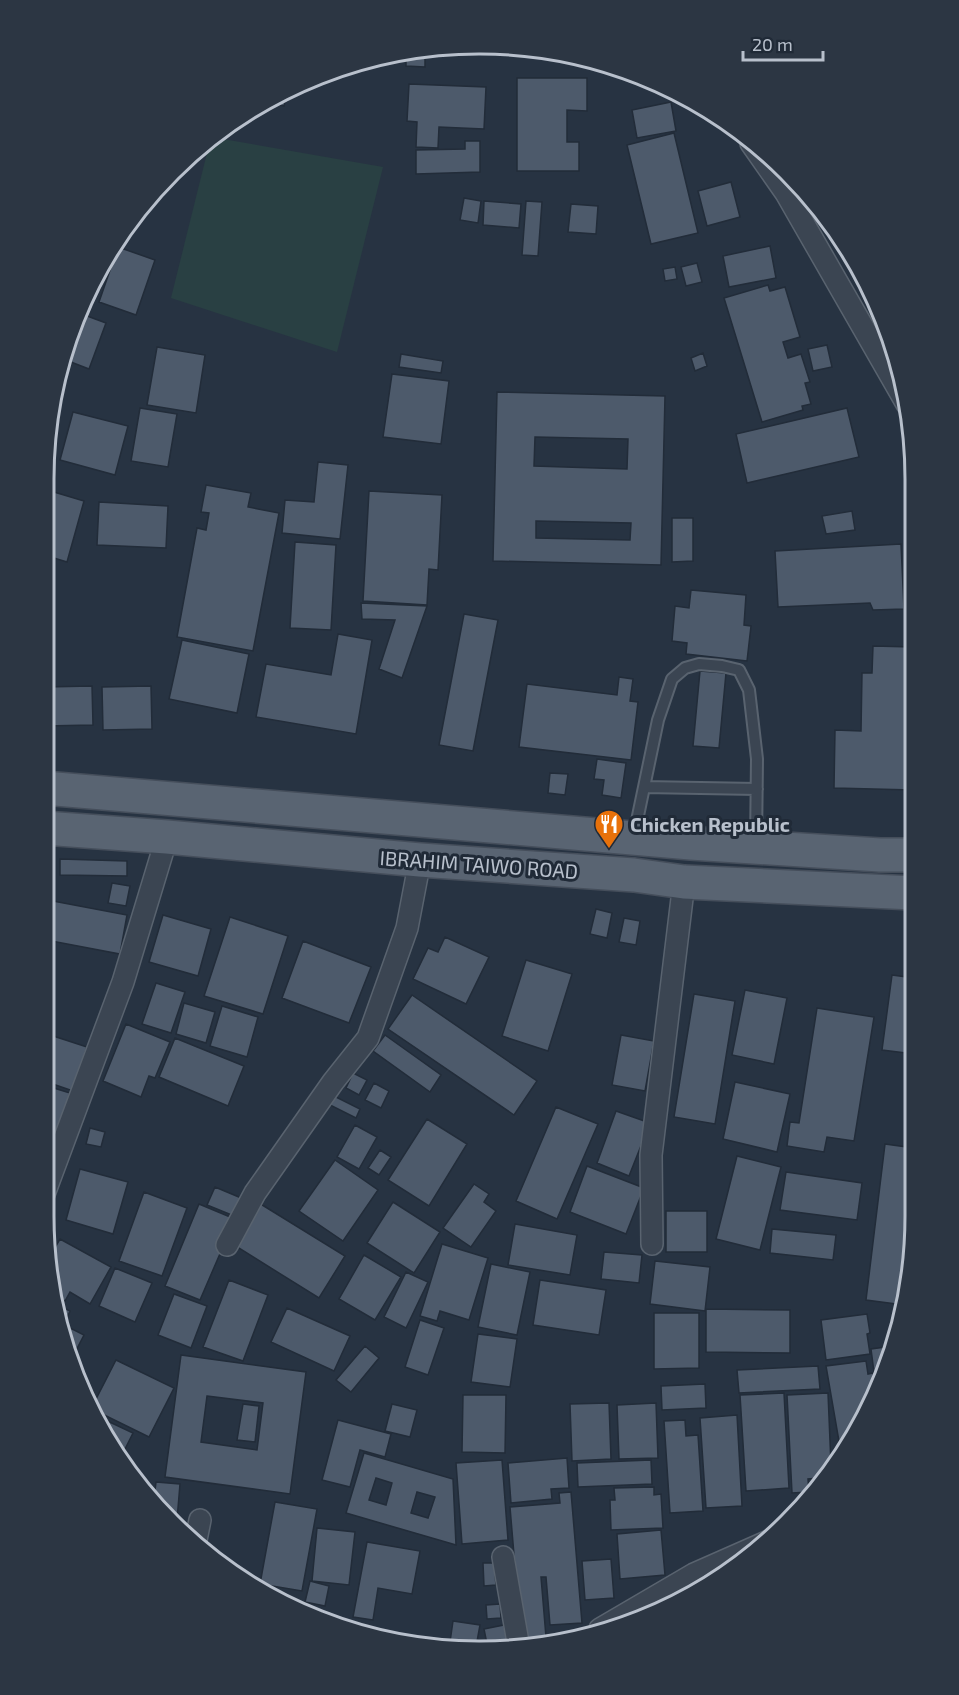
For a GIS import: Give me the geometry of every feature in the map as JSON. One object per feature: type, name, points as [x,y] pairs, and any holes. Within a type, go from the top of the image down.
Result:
[{"type":"main road","name":"IBRAHIM TAIWO ROAD","points":[[54,789],[756,848],[905,855]]},
{"type":"main road","name":"IBRAHIM TAIWO ROAD","points":[[54,829],[420,860],[634,875],[684,882],[905,893]]},
{"type":"street","points":[[768,167],[786,194],[894,381]]},
{"type":"street","points":[[54,1167],[123,982],[167,837]]},
{"type":"street","points":[[227,1245],[255,1193],[333,1082],[368,1038],[407,928],[420,860]]},
{"type":"street","points":[[652,1244],[651,1155],[684,882]]},
{"type":"street","points":[[623,1616],[694,1574],[737,1555]]},
{"type":"street","points":[[502,1557],[517,1639]]},
{"type":"lane","points":[[634,838],[658,720],[672,679],[685,668],[699,664],[739,670],[749,690],[757,759],[756,848]]},
{"type":"lane","points":[[644,787],[757,789]]},
{"type":"green space","points":[[224,139],[383,167],[337,352],[171,298],[207,153]]},
{"type":"building","points":[[425,58],[425,67],[406,66],[406,61]]},
{"type":"building","points":[[517,78],[587,78],[587,111],[567,110],[567,142],[579,142],[579,171],[517,171]]},
{"type":"building","points":[[409,84],[486,87],[484,129],[439,127],[438,148],[416,147],[417,122],[407,121]]},
{"type":"building","points":[[671,102],[676,131],[637,138],[632,110]]},
{"type":"building","points":[[674,133],[698,233],[651,244],[627,145]]},
{"type":"building","points":[[465,141],[480,141],[480,172],[416,174],[416,150],[465,149]]},
{"type":"building","points":[[731,182],[740,217],[707,226],[698,191]]},
{"type":"building","points":[[464,198],[481,201],[478,223],[460,220]]},
{"type":"building","points":[[484,201],[521,204],[519,228],[483,225]]},
{"type":"building","points":[[526,201],[542,202],[538,256],[522,255]]},
{"type":"building","points":[[571,204],[598,206],[596,234],[568,232]]},
{"type":"building","points":[[770,246],[776,278],[729,287],[723,256]]},
{"type":"building","points":[[123,249],[155,260],[136,315],[99,302],[111,267]]},
{"type":"building","points":[[697,263],[702,282],[686,286],[681,267]]},
{"type":"building","points":[[675,267],[677,279],[665,281],[663,269]]},
{"type":"building","points":[[768,285],[770,291],[785,287],[800,337],[783,342],[788,358],[801,354],[810,382],[805,383],[811,404],[802,406],[803,410],[762,422],[724,298]]},
{"type":"building","points":[[87,316],[106,323],[89,369],[70,362]]},
{"type":"building","points":[[827,345],[832,367],[813,371],[808,349]]},
{"type":"building","points":[[157,347],[205,355],[196,413],[147,405]]},
{"type":"building","points":[[703,353],[707,366],[695,371],[691,358]]},
{"type":"building","points":[[401,354],[443,361],[441,373],[399,367]]},
{"type":"building","points":[[392,374],[449,381],[441,444],[383,437]]},
{"type":"building","points":[[497,392],[665,396],[661,565],[493,561]],"holes":[[[535,437],[628,439],[627,469],[534,466]],[[536,521],[631,523],[630,540],[536,538]]]},
{"type":"building","points":[[140,408],[177,414],[168,467],[131,461]]},
{"type":"building","points":[[847,408],[859,457],[747,483],[736,434]]},
{"type":"building","points":[[73,412],[128,426],[115,475],[60,460]]},
{"type":"building","points":[[318,462],[348,465],[340,539],[282,533],[285,500],[314,502]]},
{"type":"building","points":[[206,485],[251,493],[248,507],[279,513],[253,651],[177,637],[197,528],[206,530],[209,513],[201,512]]},
{"type":"building","points":[[369,491],[442,495],[438,570],[429,569],[427,605],[363,601]]},
{"type":"building","points":[[54,492],[84,501],[67,562],[54,558]]},
{"type":"building","points":[[99,502],[168,506],[166,548],[97,545]]},
{"type":"building","points":[[852,511],[855,530],[826,534],[822,516]]},
{"type":"building","points":[[672,518],[693,518],[693,561],[672,562]]},
{"type":"building","points":[[295,542],[336,545],[331,630],[290,628]]},
{"type":"building","points":[[901,544],[904,609],[873,610],[870,603],[778,607],[775,551]]},
{"type":"building","points":[[691,590],[746,595],[744,625],[751,626],[747,661],[686,654],[687,643],[672,641],[675,606],[689,608]]},
{"type":"building","points":[[361,603],[427,606],[402,678],[379,669],[395,620],[362,619]]},
{"type":"building","points":[[464,614],[498,620],[473,751],[439,745]]},
{"type":"building","points":[[338,634],[372,640],[356,734],[256,717],[266,664],[331,675]]},
{"type":"building","points":[[182,640],[249,654],[237,713],[169,699]]},
{"type":"building","points":[[873,646],[905,647],[905,790],[834,788],[835,730],[861,731],[862,673],[872,673]]},
{"type":"building","points":[[700,671],[726,673],[719,748],[693,746]]},
{"type":"building","points":[[619,677],[633,679],[630,701],[638,702],[631,760],[519,747],[527,684],[617,695]]},
{"type":"building","points":[[92,686],[93,725],[54,726],[54,687]]},
{"type":"building","points":[[151,686],[152,729],[103,730],[102,687]]},
{"type":"building","points":[[597,759],[626,763],[621,798],[602,795],[604,780],[594,779]]},
{"type":"building","points":[[550,773],[568,774],[565,795],[548,793]]},
{"type":"building","points":[[60,859],[127,861],[127,876],[60,875]]},
{"type":"building","points":[[112,883],[130,886],[126,906],[108,903]]},
{"type":"building","points":[[54,901],[127,915],[120,954],[54,942]]},
{"type":"building","points":[[596,909],[612,913],[607,938],[590,934]]},
{"type":"building","points":[[163,915],[211,929],[198,976],[149,962]]},
{"type":"building","points":[[230,917],[288,936],[263,1014],[204,996]]},
{"type":"building","points":[[624,918],[640,921],[636,945],[619,942]]},
{"type":"building","points":[[445,937],[489,957],[466,1004],[413,979],[428,948],[438,952]]},
{"type":"building","points":[[303,941],[371,967],[349,1023],[282,998]]},
{"type":"building","points":[[526,960],[572,974],[548,1051],[502,1036]]},
{"type":"building","points":[[892,975],[905,977],[905,1053],[882,1050]]},
{"type":"building","points":[[156,983],[185,992],[171,1033],[142,1024]]},
{"type":"building","points":[[745,990],[787,998],[774,1064],[732,1055]]},
{"type":"building","points":[[694,994],[735,1001],[715,1124],[674,1117]]},
{"type":"building","points":[[412,995],[537,1081],[514,1115],[388,1029]]},
{"type":"building","points":[[184,1003],[215,1012],[206,1043],[176,1034]]},
{"type":"building","points":[[222,1006],[258,1017],[247,1057],[210,1046]]},
{"type":"building","points":[[817,1008],[874,1017],[854,1141],[827,1137],[824,1152],[787,1146],[790,1122],[799,1123]]},
{"type":"building","points":[[126,1024],[170,1042],[155,1078],[149,1076],[141,1097],[103,1081]]},
{"type":"building","points":[[385,1035],[441,1075],[430,1092],[373,1051]]},
{"type":"building","points":[[621,1035],[654,1041],[645,1091],[612,1085]]},
{"type":"building","points":[[54,1036],[87,1047],[73,1091],[54,1084]]},
{"type":"building","points":[[175,1038],[244,1066],[228,1106],[159,1077]]},
{"type":"building","points":[[353,1073],[367,1080],[359,1095],[346,1088]]},
{"type":"building","points":[[735,1082],[790,1094],[777,1152],[723,1139]]},
{"type":"building","points":[[374,1083],[389,1091],[381,1108],[365,1100]]},
{"type":"building","points":[[54,1088],[70,1093],[54,1144]]},
{"type":"building","points":[[332,1095],[360,1109],[356,1118],[328,1104]]},
{"type":"building","points":[[556,1107],[598,1124],[557,1219],[516,1201]]},
{"type":"building","points":[[616,1111],[650,1123],[629,1176],[597,1163]]},
{"type":"building","points":[[427,1119],[467,1144],[429,1206],[388,1180]]},
{"type":"building","points":[[355,1125],[377,1137],[359,1169],[337,1157]]},
{"type":"building","points":[[90,1128],[105,1132],[101,1147],[86,1144]]},
{"type":"building","points":[[885,1144],[905,1147],[904,1243],[896,1304],[866,1300]]},
{"type":"building","points":[[380,1150],[391,1157],[379,1175],[368,1168]]},
{"type":"building","points":[[737,1156],[781,1167],[760,1250],[716,1239]]},
{"type":"building","points":[[335,1160],[378,1190],[343,1241],[299,1211]]},
{"type":"building","points":[[587,1166],[644,1188],[626,1234],[570,1212]]},
{"type":"building","points":[[80,1169],[128,1182],[113,1234],[66,1220]]},
{"type":"building","points":[[786,1172],[862,1183],[857,1220],[780,1210]]},
{"type":"building","points":[[474,1184],[489,1194],[484,1202],[496,1211],[471,1247],[443,1228]]},
{"type":"building","points":[[215,1187],[246,1200],[239,1218],[207,1205]]},
{"type":"building","points":[[144,1192],[187,1208],[162,1276],[119,1261]]},
{"type":"building","points":[[393,1202],[440,1232],[414,1273],[367,1243]]},
{"type":"building","points":[[259,1203],[345,1256],[319,1298],[234,1245]]},
{"type":"building","points":[[199,1204],[235,1219],[200,1300],[165,1286]]},
{"type":"building","points":[[666,1211],[707,1211],[707,1252],[666,1252]]},
{"type":"building","points":[[515,1224],[577,1235],[570,1275],[508,1265]]},
{"type":"building","points":[[772,1229],[836,1235],[833,1260],[770,1253]]},
{"type":"building","points":[[60,1239],[111,1267],[90,1304],[70,1292],[65,1301],[62,1300],[55,1247]]},
{"type":"building","points":[[442,1244],[488,1258],[469,1320],[440,1311],[437,1321],[420,1316]]},
{"type":"building","points":[[604,1252],[642,1255],[639,1283],[601,1279]]},
{"type":"building","points":[[364,1255],[401,1277],[375,1320],[339,1299]]},
{"type":"building","points":[[655,1261],[710,1267],[705,1311],[650,1304]]},
{"type":"building","points":[[491,1264],[530,1272],[517,1335],[478,1327]]},
{"type":"building","points":[[115,1268],[152,1283],[135,1322],[99,1306]]},
{"type":"building","points":[[406,1272],[428,1282],[406,1328],[384,1317]]},
{"type":"building","points":[[229,1280],[268,1295],[243,1361],[203,1347]]},
{"type":"building","points":[[540,1280],[606,1290],[599,1335],[533,1325]]},
{"type":"building","points":[[174,1294],[207,1306],[191,1348],[158,1335]]},
{"type":"building","points":[[64,1308],[70,1311],[66,1319]]},
{"type":"building","points":[[287,1308],[350,1336],[334,1371],[271,1342]]},
{"type":"building","points":[[706,1309],[790,1310],[790,1353],[706,1352]]},
{"type":"building","points":[[654,1313],[699,1313],[699,1368],[654,1369]]},
{"type":"building","points":[[867,1314],[870,1354],[826,1360],[821,1320]]},
{"type":"building","points":[[420,1320],[444,1328],[428,1375],[405,1367]]},
{"type":"building","points":[[68,1327],[84,1335],[76,1350]]},
{"type":"building","points":[[478,1334],[517,1339],[510,1387],[471,1382]]},
{"type":"building","points":[[365,1346],[379,1358],[351,1392],[336,1380]]},
{"type":"building","points":[[884,1347],[875,1372],[874,1372],[871,1349]]},
{"type":"building","points":[[181,1355],[306,1372],[290,1494],[165,1477]],"holes":[[[207,1396],[263,1403],[257,1450],[201,1442]]]},
{"type":"building","points":[[116,1360],[174,1388],[149,1437],[104,1415],[96,1399]]},
{"type":"building","points":[[866,1361],[868,1374],[873,1373],[873,1378],[861,1404],[839,1442],[826,1366]]},
{"type":"building","points":[[818,1366],[820,1389],[739,1393],[737,1370]]},
{"type":"building","points":[[705,1384],[706,1408],[662,1410],[661,1386]]},
{"type":"building","points":[[784,1393],[789,1488],[746,1491],[740,1395]]},
{"type":"building","points":[[828,1393],[831,1455],[814,1478],[808,1479],[808,1485],[802,1492],[792,1493],[787,1395]]},
{"type":"building","points":[[463,1395],[506,1395],[505,1453],[462,1452]]},
{"type":"building","points":[[609,1403],[611,1459],[572,1461],[570,1404]]},
{"type":"building","points":[[656,1403],[658,1458],[619,1459],[617,1405]]},
{"type":"building","points":[[243,1404],[259,1406],[255,1442],[237,1440]]},
{"type":"building","points":[[392,1404],[417,1410],[410,1437],[385,1431]]},
{"type":"building","points":[[737,1415],[742,1506],[706,1508],[700,1418]]},
{"type":"building","points":[[338,1420],[391,1434],[385,1457],[360,1450],[350,1487],[322,1480]]},
{"type":"building","points":[[685,1420],[686,1436],[698,1435],[703,1511],[670,1513],[664,1421]]},
{"type":"building","points":[[107,1421],[133,1433],[125,1450]]},
{"type":"building","points":[[364,1453],[453,1479],[456,1545],[346,1513]],"holes":[[[376,1478],[392,1483],[386,1505],[369,1500]],[[417,1492],[435,1497],[428,1518],[411,1513]]]},
{"type":"building","points":[[567,1458],[569,1488],[551,1489],[552,1499],[511,1503],[508,1463]]},
{"type":"building","points":[[502,1460],[508,1540],[462,1544],[456,1463]]},
{"type":"building","points":[[651,1460],[652,1484],[578,1487],[577,1463]]},
{"type":"building","points":[[156,1482],[180,1484],[177,1514],[160,1496],[155,1490]]},
{"type":"building","points":[[654,1487],[654,1495],[661,1494],[663,1528],[611,1530],[610,1500],[615,1500],[614,1488]]},
{"type":"building","points":[[571,1492],[582,1623],[550,1625],[546,1577],[541,1577],[546,1635],[521,1639],[510,1507],[560,1503],[559,1493]]},
{"type":"building","points":[[275,1502],[317,1509],[302,1591],[270,1586],[261,1580]]},
{"type":"building","points":[[317,1528],[355,1532],[349,1585],[312,1581]]},
{"type":"building","points":[[661,1530],[665,1575],[620,1579],[617,1534]]},
{"type":"building","points":[[367,1542],[420,1551],[412,1594],[378,1588],[373,1620],[353,1617]]},
{"type":"building","points":[[611,1559],[614,1598],[585,1600],[582,1561]]},
{"type":"building","points":[[483,1563],[494,1563],[496,1585],[484,1586]]},
{"type":"building","points":[[310,1581],[329,1586],[325,1606],[305,1602]]},
{"type":"building","points":[[500,1604],[501,1618],[487,1619],[486,1605]]},
{"type":"building","points":[[453,1621],[480,1625],[477,1641],[450,1640]]},
{"type":"building","points":[[504,1625],[507,1640],[486,1641],[484,1629]]},
{"type":"place","name":"Chicken Republic","points":[[609,850]]}]
